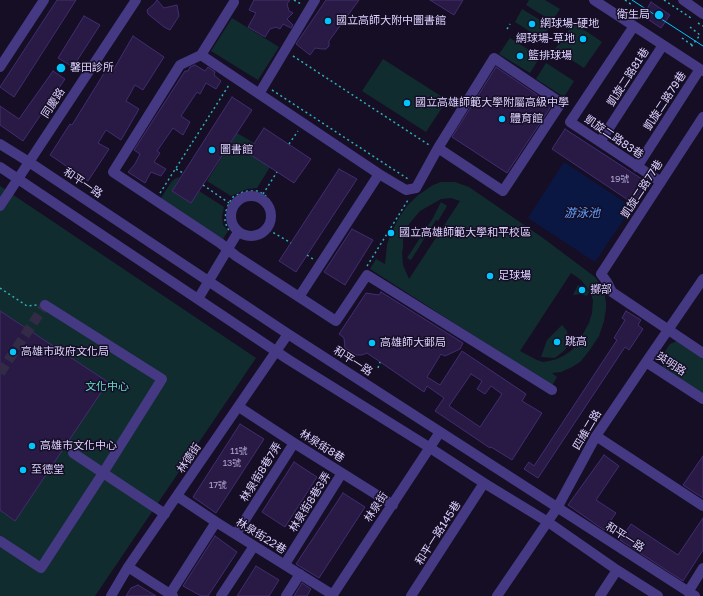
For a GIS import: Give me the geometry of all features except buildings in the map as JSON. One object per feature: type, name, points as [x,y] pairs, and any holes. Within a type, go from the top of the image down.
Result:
[{"type":"street","points":[[0,67],[44,0]]},
{"type":"street","points":[[259,94],[315,0]]},
{"type":"street","points":[[594,0],[702,70]]},
{"type":"street","points":[[683,0],[703,14]]},
{"type":"street","name":"同慶路","points":[[0,206],[132,1]]},
{"type":"street","points":[[236,1],[201,55],[180,65],[113,172],[336,321],[367,275],[552,390]]},
{"type":"street","name":"凱旋二路83巷","points":[[634,26],[570,122],[661,182]]},
{"type":"street","name":"凱旋二路81巷","points":[[600,142],[663,45]]},
{"type":"street","points":[[201,55],[379,174],[406,190],[414,185],[434,147],[494,58],[561,103],[503,191],[434,147]]},
{"type":"street","name":"凱旋二路79巷","points":[[637,167],[702,70]]},
{"type":"street","name":"凱旋二路77巷","points":[[668,329],[612,292],[608,282],[601,274],[703,117]]},
{"type":"street","name":"和平一路","points":[[0,144],[288,334],[692,594]]},
{"type":"street","points":[[0,167],[276,352],[548,522],[617,570],[658,596]]},
{"type":"street","points":[[299,297],[379,174]]},
{"type":"street","points":[[198,299],[209,281],[224,246],[234,231],[231,221],[233,207],[242,198],[249,196],[262,199],[266,203],[270,209],[271,216],[270,222],[263,233],[250,237],[234,231]]},
{"type":"street","name":"四維二路","points":[[497,596],[557,508],[596,436],[703,279]]},
{"type":"street","points":[[0,540],[41,568],[162,379],[45,305]]},
{"type":"street","points":[[668,329],[703,353]]},
{"type":"street","name":"林德街","points":[[111,596],[128,567],[288,334]]},
{"type":"street","name":"英明路","points":[[646,362],[703,399]]},
{"type":"street","name":"林泉街8巷","points":[[239,407],[393,505]]},
{"type":"street","name":"林泉街","points":[[333,595],[440,432]]},
{"type":"street","points":[[596,436],[703,506]]},
{"type":"street","name":"林泉街8巷7弄","points":[[236,534],[294,443]]},
{"type":"street","points":[[73,453],[165,514]]},
{"type":"street","name":"林泉街8巷3弄","points":[[285,564],[342,473]]},
{"type":"street","name":"和平一路145巷","points":[[411,596],[484,483]]},
{"type":"street","name":"林泉街22巷","points":[[177,496],[333,595]]},
{"type":"street","points":[[128,567],[172,595],[216,522]]},
{"type":"street","points":[[221,596],[254,546]]},
{"type":"street","points":[[692,594],[703,568]]},
{"type":"street","points":[[600,596],[617,570]]},
{"type":"street","points":[[286,596],[300,574]]},
{"type":"path","points":[[625,0],[632,5]]},
{"type":"path","points":[[664,0],[703,26]]},
{"type":"path","points":[[507,29],[510,24]]},
{"type":"path","points":[[682,38],[692,46],[700,35],[690,27]]},
{"type":"path","points":[[293,56],[434,147]]},
{"type":"path","points":[[158,197],[234,77]]},
{"type":"path","points":[[272,90],[414,185],[365,269],[367,275]]},
{"type":"path","points":[[289,144],[297,131]]},
{"type":"path","points":[[176,168],[183,173]]},
{"type":"path","points":[[263,194],[277,172]]},
{"type":"path","points":[[203,185],[229,203]]},
{"type":"path","points":[[234,231],[227,228],[225,220],[226,211],[233,197],[248,191],[258,191],[267,197],[272,208],[272,224],[270,230],[262,237],[247,237],[244,242]]},
{"type":"path","points":[[270,230],[291,242]]},
{"type":"path","points":[[0,288],[27,306],[45,305]]},
{"type":"path","points":[[378,368],[380,362]]},
{"type":"green space","name":"網球場-硬地","points":[[529,0],[545,0],[560,9],[552,21],[526,5]]},
{"type":"green space","name":"網球場-硬地","points":[[522,9],[550,26],[542,39],[515,22]]},
{"type":"green space","points":[[232,18],[279,47],[258,80],[211,51]]},
{"type":"green space","points":[[574,23],[602,42],[584,68],[555,49]]},
{"type":"green space","name":"籃排球場","points":[[510,38],[540,57],[530,73],[499,54]]},
{"type":"green space","points":[[383,59],[447,100],[426,132],[362,91]]},
{"type":"green space","name":"籃排球場","points":[[546,63],[574,81],[564,97],[536,79]]},
{"type":"green space","points":[[237,133],[254,143],[248,153],[270,167],[257,188],[247,189],[231,196],[207,181]]},
{"type":"green space","points":[[180,177],[172,191],[191,203],[199,191],[224,207],[222,216],[223,225],[228,231],[223,239],[161,198],[172,181]]},
{"type":"green space","points":[[441,182],[455,182],[469,187],[543,238],[595,277],[604,290],[606,309],[599,336],[580,362],[561,372],[552,373],[557,377],[552,386],[370,269],[376,259],[385,264],[387,245],[390,235],[400,216],[417,196],[433,185]],"holes":[[[451,198],[460,201],[409,279],[403,265],[402,252],[403,239],[409,224],[420,211],[441,199]],[[571,273],[581,280],[589,290],[593,300],[592,313],[589,323],[579,341],[572,350],[565,355],[549,361],[543,362],[537,360],[520,351]]]},
{"type":"green space","name":"文化中心","points":[[0,186],[256,358],[95,596],[0,596]]},
{"type":"green space","points":[[441,202],[447,206],[438,221],[436,220],[411,260],[407,258],[433,218]]},
{"type":"green space","name":"擲部","points":[[578,285],[586,287],[589,292],[587,296],[581,294],[573,295]]},
{"type":"green space","name":"跳高","points":[[562,325],[567,331],[568,339],[568,344],[565,350],[555,358],[541,357],[547,340]]},
{"type":"green space","points":[[677,341],[703,358],[703,394],[663,367],[660,359],[670,344]]},
{"type":"water","name":"游泳池","points":[[564,162],[632,207],[595,262],[528,218]]},
{"type":"tunnel","points":[[0,373],[45,305]]},
{"type":"tram line","points":[[632,0],[703,46]]},
{"type":"place","name":"衛生局","points":[[659,15]]},
{"type":"place","name":"國立高師大附中圖書館","points":[[328,21]]},
{"type":"place","name":"網球場-硬地","points":[[532,24]]},
{"type":"place","name":"網球場-草地","points":[[583,39]]},
{"type":"place","name":"籃排球場","points":[[520,56]]},
{"type":"place","name":"馨田診所","points":[[61,68]]},
{"type":"place","name":"國立高雄師範大學附屬高級中學","points":[[407,103]]},
{"type":"place","name":"體育館","points":[[502,119]]},
{"type":"place","name":"圖書館","points":[[212,150]]},
{"type":"place","name":"國立高雄師範大學和平校區","points":[[391,233]]},
{"type":"place","name":"足球場","points":[[490,276]]},
{"type":"place","name":"擲部","points":[[582,290]]},
{"type":"place","name":"跳高","points":[[557,342]]},
{"type":"place","name":"高雄師大郵局","points":[[372,343]]},
{"type":"place","name":"高雄市政府文化局","points":[[13,352]]},
{"type":"place","name":"高雄市文化中心","points":[[32,446]]},
{"type":"place","name":"至德堂","points":[[23,470]]}]
